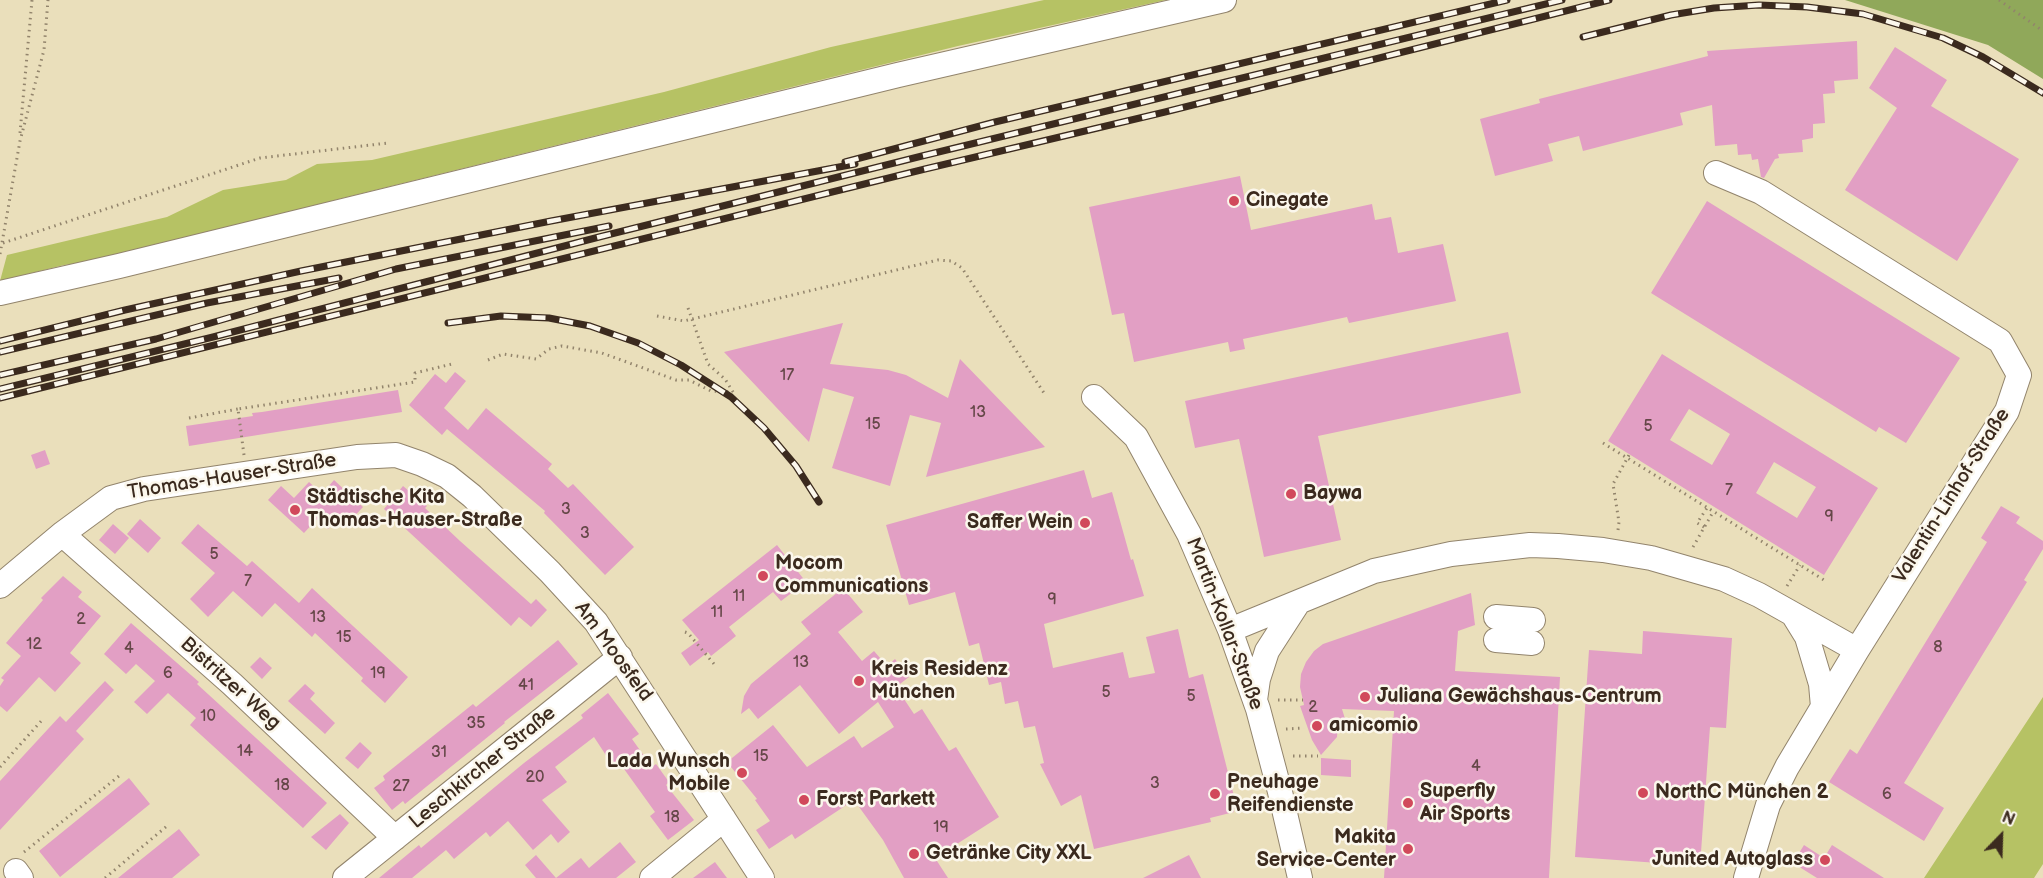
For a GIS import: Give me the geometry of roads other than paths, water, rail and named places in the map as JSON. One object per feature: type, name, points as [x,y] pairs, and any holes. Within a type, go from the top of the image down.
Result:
[{"type":"street","points":[[0,293],[898,75],[1224,0]]},
{"type":"street","name":"Valentin-Linhof-Straße","points":[[1716,173],[1761,192],[2000,341],[2019,375],[2007,411],[1857,650],[1787,767],[1768,805],[1746,878]]},
{"type":"street","name":"Martin-Kollar-Straße","points":[[1094,397],[1136,437],[1189,534],[1230,630],[1267,700],[1280,792],[1300,878]]},
{"type":"street","name":"Thomas-Hauser-Straße","points":[[0,586],[62,534],[111,498],[144,489],[357,456],[396,455],[422,464]]},
{"type":"street","name":"Am Moosfeld","points":[[422,464],[447,476],[472,496],[550,572],[596,622],[762,878]]},
{"type":"street","name":"Bistritzer Weg","points":[[62,534],[232,684],[395,838]]},
{"type":"street","points":[[1230,630],[1374,571],[1451,554],[1530,545],[1604,550],[1690,568],[1724,579],[1759,595],[1857,650]]},
{"type":"street","points":[[1267,700],[1258,679],[1268,651],[1298,603]]},
{"type":"street","points":[[1792,615],[1807,637],[1821,684],[1823,707]]},
{"type":"street","points":[[1496,616],[1533,631],[1496,640]]},
{"type":"street","name":"Leschkircher Straße","points":[[345,878],[620,657]]},
{"type":"street","points":[[652,878],[724,819]]},
{"type":"railway","points":[[845,162],[995,122],[1507,0]]},
{"type":"railway","points":[[0,389],[922,156],[1562,0]]},
{"type":"railway","points":[[0,398],[925,169],[1165,112],[1609,0]]},
{"type":"railway","points":[[1583,37],[1671,15],[1714,8],[1759,5],[1807,7],[1863,14],[1943,38],[1983,57],[2043,93]]},
{"type":"railway","points":[[0,341],[125,310],[301,271],[855,164]]},
{"type":"railway","points":[[0,375],[156,339],[396,269],[609,226]]},
{"type":"railway","points":[[0,352],[207,303],[339,278]]},
{"type":"railway","points":[[448,323],[501,316],[549,318],[590,326],[638,343],[681,365],[731,397],[764,428],[796,466],[819,502]]},
{"type":"place","name":"Cinegate","points":[[1234,201]]},
{"type":"place","name":"Baywa","points":[[1291,494]]},
{"type":"place","name":"Städtische Kita Thomas-Hauser-Straße","points":[[295,510]]},
{"type":"place","name":"Saffer Wein","points":[[1085,523]]},
{"type":"place","name":"Mocom Communications","points":[[763,576]]},
{"type":"place","name":"Kreis Residenz München","points":[[859,681]]},
{"type":"place","name":"Juliana Gewächshaus-Centrum","points":[[1365,697]]},
{"type":"place","name":"amicomio","points":[[1317,726]]},
{"type":"place","name":"Lada Wunsch Mobile","points":[[742,773]]},
{"type":"place","name":"NorthC München 2","points":[[1643,793]]},
{"type":"place","name":"Pneuhage Reifendienste","points":[[1215,794]]},
{"type":"place","name":"Forst Parkett","points":[[804,800]]},
{"type":"place","name":"Superfly Air Sports","points":[[1408,803]]},
{"type":"place","name":"Makita Service-Center","points":[[1408,849]]},
{"type":"place","name":"Getränke City XXL","points":[[914,854]]},
{"type":"place","name":"Junited Autoglass","points":[[1825,860]]}]
